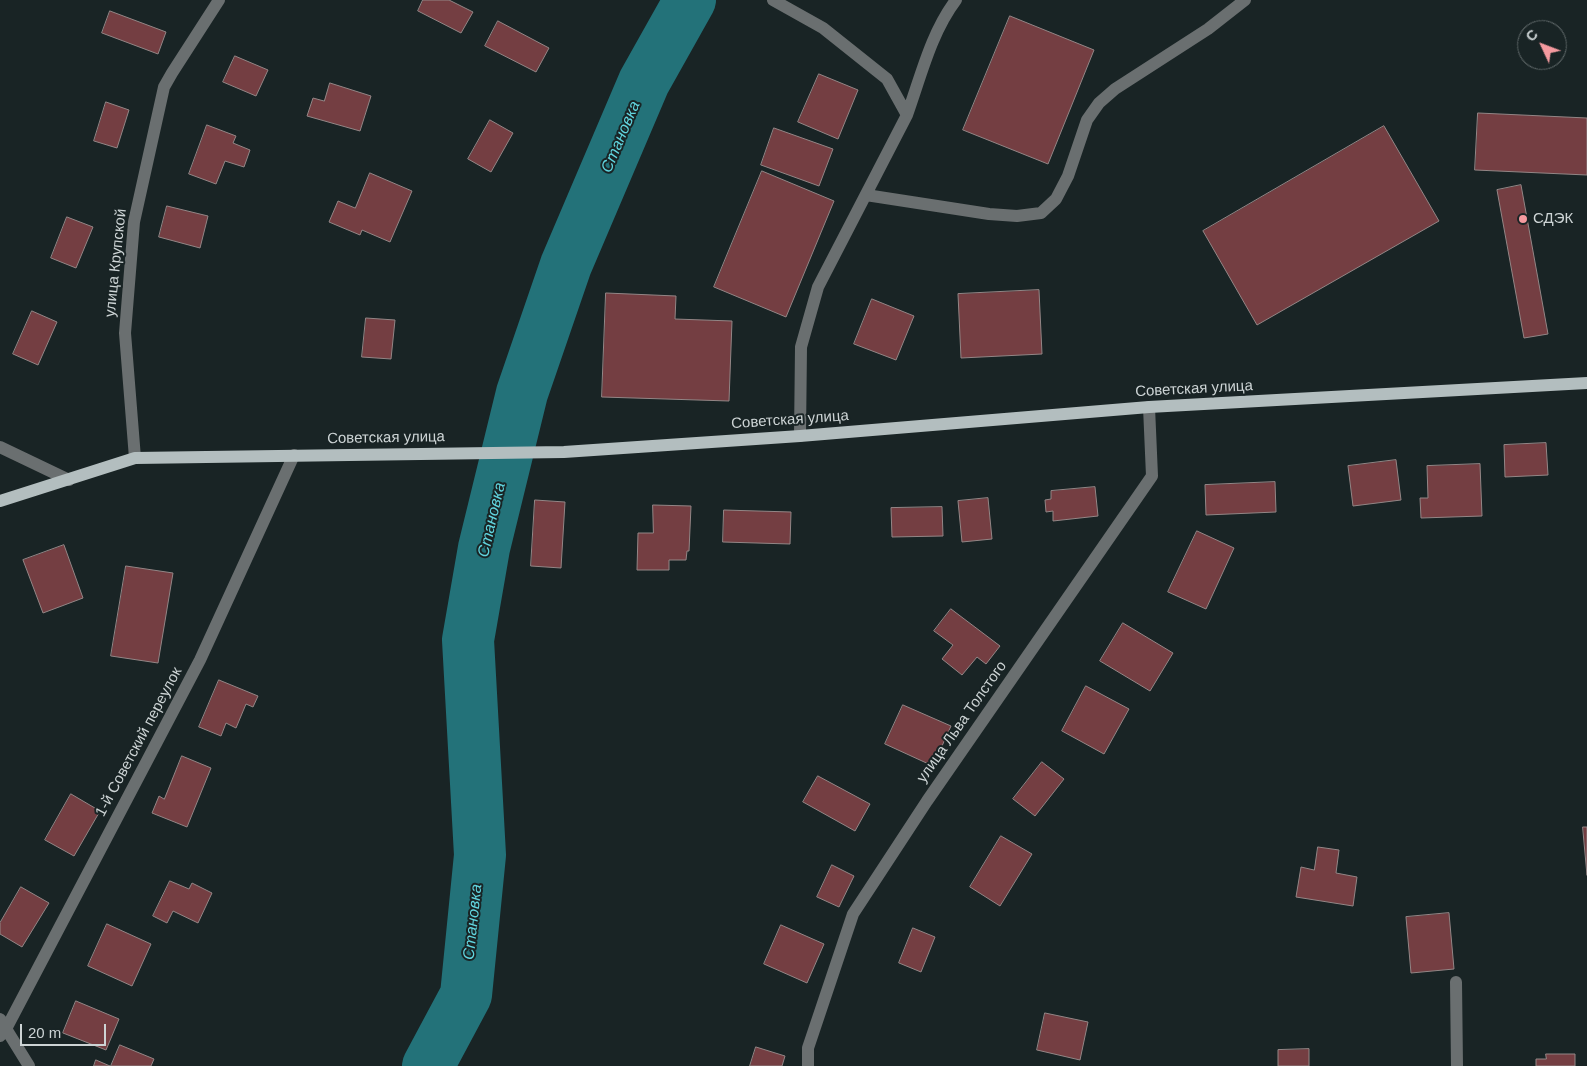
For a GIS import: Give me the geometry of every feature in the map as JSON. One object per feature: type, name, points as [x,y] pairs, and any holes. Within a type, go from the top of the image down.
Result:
[{"type":"main road","name":"Советская улица","points":[[0,501],[135,458],[564,452],[800,436],[1149,408],[1587,383]]},
{"type":"street","name":"улица Крупской","points":[[135,458],[125,333],[134,222],[164,87],[219,0]]},
{"type":"street","points":[[773,0],[822,28],[887,80],[907,115]]},
{"type":"street","points":[[800,436],[801,347],[818,287],[907,115],[930,48],[946,12],[956,0]]},
{"type":"street","points":[[866,195],[989,214],[1017,216],[1040,213],[1056,199],[1068,176],[1087,120],[1099,104],[1115,89],[1208,29],[1239,1]]},
{"type":"street","name":"улица Льва Толстого","points":[[808,1066],[808,1048],[853,914],[927,801],[1152,476],[1149,408]]},
{"type":"street","points":[[0,447],[69,480]]},
{"type":"street","name":"1-й Советский переулок","points":[[2,1028],[200,660],[294,456]]},
{"type":"street","points":[[1456,982],[1457,1066]]},
{"type":"street","points":[[2,1028],[30,1066]]},
{"type":"building","points":[[423,0],[449,0],[473,12],[461,33],[418,11]]},
{"type":"building","points":[[110,11],[166,32],[158,54],[102,33]]},
{"type":"building","points":[[1010,16],[1094,50],[1048,164],[963,130]]},
{"type":"building","points":[[498,21],[549,48],[536,72],[485,46]]},
{"type":"building","points":[[235,56],[268,70],[256,96],[223,82]]},
{"type":"building","points":[[819,74],[858,90],[838,139],[798,122]]},
{"type":"building","points":[[330,83],[371,96],[360,131],[307,116],[313,98],[324,101]]},
{"type":"building","points":[[106,102],[129,110],[117,148],[94,141]]},
{"type":"building","points":[[1478,113],[1587,118],[1587,175],[1475,170]]},
{"type":"building","points":[[490,120],[513,133],[491,172],[468,159]]},
{"type":"building","points":[[207,125],[236,136],[233,143],[250,150],[244,167],[225,161],[216,184],[189,174]]},
{"type":"building","points":[[1384,126],[1439,221],[1257,325],[1203,231]]},
{"type":"building","points":[[774,128],[833,149],[819,186],[761,165]]},
{"type":"building","points":[[762,171],[834,201],[786,317],[714,287]]},
{"type":"building","points":[[370,173],[412,191],[390,242],[362,230],[360,235],[329,222],[338,201],[355,208]]},
{"type":"building","points":[[1521,185],[1548,334],[1524,338],[1497,190]]},
{"type":"building","points":[[167,206],[208,216],[200,248],[159,237]]},
{"type":"building","points":[[67,217],[93,227],[76,268],[51,258]]},
{"type":"building","points":[[1039,290],[1042,354],[961,358],[958,294]]},
{"type":"building","points":[[606,293],[676,296],[675,319],[732,321],[729,401],[602,397]]},
{"type":"building","points":[[872,299],[914,316],[896,360],[854,344]]},
{"type":"building","points":[[32,311],[57,322],[38,365],[13,354]]},
{"type":"building","points":[[366,318],[395,320],[391,359],[362,357]]},
{"type":"building","points":[[1546,443],[1548,475],[1505,477],[1504,445]]},
{"type":"building","points":[[1396,460],[1401,500],[1353,506],[1348,466]]},
{"type":"building","points":[[1480,464],[1482,516],[1421,518],[1420,498],[1428,498],[1427,466]]},
{"type":"building","points":[[1275,482],[1276,512],[1206,515],[1205,485]]},
{"type":"building","points":[[1095,487],[1098,516],[1053,521],[1053,511],[1046,512],[1045,500],[1051,499],[1051,491]]},
{"type":"building","points":[[988,498],[992,539],[962,542],[958,501]]},
{"type":"building","points":[[535,500],[565,502],[561,568],[531,566]]},
{"type":"building","points":[[653,505],[691,506],[689,551],[687,551],[686,560],[669,560],[669,570],[637,570],[638,533],[653,533]]},
{"type":"building","points":[[942,507],[943,536],[892,537],[891,508]]},
{"type":"building","points":[[724,510],[791,512],[790,544],[723,542]]},
{"type":"building","points":[[1197,531],[1234,548],[1206,609],[1168,592]]},
{"type":"building","points":[[64,545],[83,598],[43,613],[23,560]]},
{"type":"building","points":[[126,566],[173,573],[158,663],[111,656]]},
{"type":"building","points":[[951,609],[1000,646],[986,664],[977,657],[962,675],[942,659],[953,645],[934,631]]},
{"type":"building","points":[[1123,623],[1173,653],[1150,691],[1100,661]]},
{"type":"building","points":[[219,680],[258,696],[253,707],[246,704],[236,728],[226,723],[221,736],[199,727]]},
{"type":"building","points":[[1086,686],[1129,709],[1104,754],[1062,731]]},
{"type":"building","points":[[903,705],[951,726],[933,766],[885,744]]},
{"type":"building","points":[[182,756],[211,768],[187,827],[152,813],[159,796],[164,799]]},
{"type":"building","points":[[1042,762],[1064,779],[1035,816],[1013,799]]},
{"type":"building","points":[[818,776],[870,804],[855,831],[803,802]]},
{"type":"building","points":[[71,794],[100,811],[74,856],[45,840]]},
{"type":"building","points":[[1583,827],[1587,827],[1587,875]]},
{"type":"building","points":[[1001,836],[1032,854],[1000,906],[970,887]]},
{"type":"building","points":[[1318,847],[1339,850],[1336,873],[1357,877],[1353,906],[1296,897],[1301,867],[1314,870]]},
{"type":"building","points":[[832,865],[854,876],[839,907],[817,897]]},
{"type":"building","points":[[170,881],[189,889],[192,883],[212,893],[198,923],[173,911],[167,923],[153,916]]},
{"type":"building","points":[[21,887],[49,903],[22,947],[0,934],[0,923]]},
{"type":"building","points":[[1449,913],[1454,969],[1411,973],[1406,917]]},
{"type":"building","points":[[107,924],[151,944],[132,986],[88,966]]},
{"type":"building","points":[[781,925],[824,944],[807,983],[764,964]]},
{"type":"building","points":[[913,928],[935,937],[921,972],[899,963]]},
{"type":"building","points":[[76,1001],[119,1019],[106,1050],[63,1033]]},
{"type":"building","points":[[1045,1013],[1088,1022],[1080,1060],[1037,1050]]},
{"type":"building","points":[[120,1045],[154,1059],[151,1066],[111,1066]]},
{"type":"building","points":[[756,1047],[785,1056],[782,1066],[750,1066]]},
{"type":"building","points":[[1309,1049],[1309,1066],[1278,1066],[1278,1050]]},
{"type":"building","points":[[1546,1054],[1575,1054],[1575,1066],[1536,1066],[1536,1059],[1546,1059]]},
{"type":"building","points":[[96,1060],[110,1066],[94,1066]]},
{"type":"waterway","name":"Становка","points":[[428,1066],[466,995],[480,855],[468,640],[484,548],[522,393],[566,265],[644,82],[690,0]]},
{"type":"place","name":"СДЭК","points":[[1523,219]]}]
